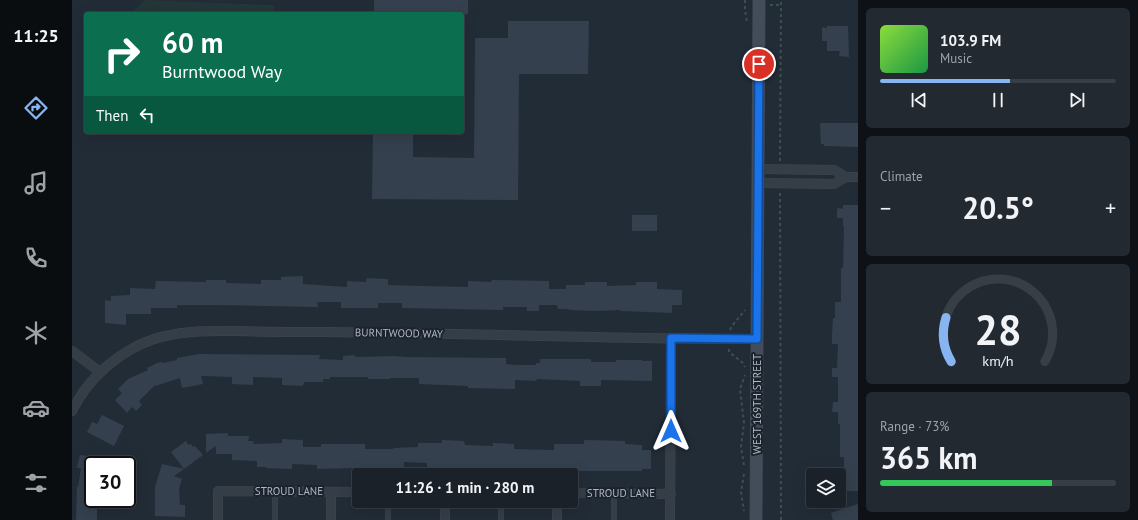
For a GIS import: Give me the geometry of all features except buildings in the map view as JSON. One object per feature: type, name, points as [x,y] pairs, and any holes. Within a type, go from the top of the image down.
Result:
[{"type":"street","name":"WEST 169TH STREET","points":[[756,520],[758,169],[763,2]]},
{"type":"street","points":[[758,169],[834,170],[846,177],[858,177]]},
{"type":"street","points":[[758,183],[834,184],[846,177]]},
{"type":"street","name":"BURNTWOOD WAY","points":[[72,411],[83,393],[100,372],[119,358],[154,339],[188,332],[329,332],[757,339]]},
{"type":"street","points":[[670,520],[671,338]]},
{"type":"street","points":[[72,351],[100,372]]},
{"type":"street","name":"STROUD LANE","points":[[218,520],[218,491],[352,492]]},
{"type":"street","points":[[331,492],[331,520]]},
{"type":"street","name":"STROUD LANE","points":[[578,493],[670,494]]},
{"type":"street","points":[[445,508],[445,520]]},
{"type":"street","points":[[557,508],[557,520]]},
{"type":"lane","points":[[275,491],[275,520]]},
{"type":"lane","points":[[614,493],[614,520]]},
{"type":"lane","points":[[388,508],[388,520]]},
{"type":"lane","points":[[501,508],[501,520]]},
{"type":"path","points":[[745,0],[747,25]]},
{"type":"path","points":[[780,161],[781,0]]},
{"type":"path","points":[[763,2],[781,5]]},
{"type":"path","points":[[780,192],[781,520]]},
{"type":"path","points":[[744,467],[741,447],[744,423],[740,388],[746,370],[743,363],[729,352],[730,328],[745,311],[745,306]]},
{"type":"path","points":[[744,473],[741,492],[745,515]]},
{"type":"shaded area","points":[[145,0],[274,5],[275,12],[132,12]]},
{"type":"route","points":[[671,431],[671,338],[757,339],[759,64]]}]
